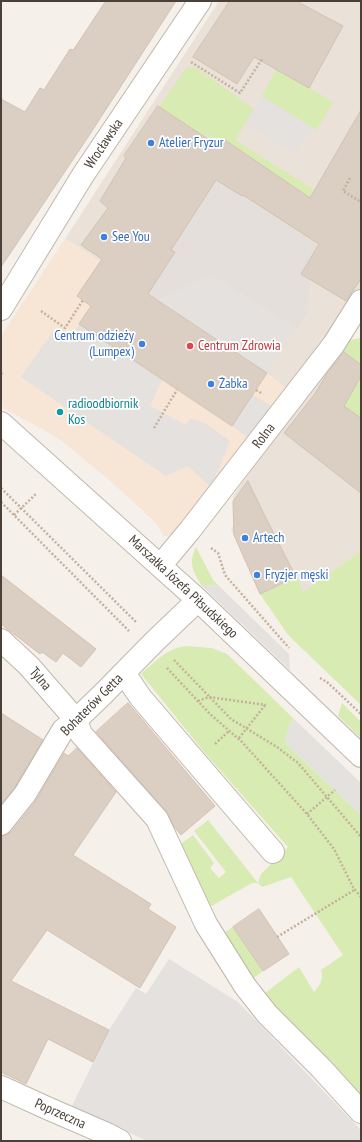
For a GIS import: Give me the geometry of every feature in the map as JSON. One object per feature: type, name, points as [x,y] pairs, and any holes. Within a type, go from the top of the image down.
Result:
[{"type":"street","name":"Wrocławska","points":[[1,309],[83,175],[200,1]]},
{"type":"street","name":"Rolna","points":[[160,566],[190,530],[358,311]]},
{"type":"street","name":"Marszałka Józefa Piłsudskiego","points":[[1,423],[198,600],[361,756]]},
{"type":"street","name":"Bohaterów Getta","points":[[1,824],[25,794],[63,730],[76,720],[198,600]]},
{"type":"street","name":"Tylna","points":[[1,640],[29,666],[76,720],[81,734],[157,819],[206,924],[245,986],[267,1014],[321,1068],[361,1112]]},
{"type":"street","points":[[124,673],[141,698],[272,852]]},
{"type":"street","name":"Poprzeczna","points":[[1,1086],[107,1134],[117,1140]]},
{"type":"path","points":[[187,59],[240,93],[262,59]]},
{"type":"path","points":[[350,178],[343,191],[361,202]]},
{"type":"path","points":[[41,311],[65,328],[83,300]]},
{"type":"path","points":[[154,428],[177,390]]},
{"type":"path","points":[[1,488],[142,628]]},
{"type":"path","points":[[14,515],[37,493]]},
{"type":"path","points":[[1,502],[210,714],[239,738],[307,814],[334,849],[361,897]]},
{"type":"path","points":[[218,553],[225,575],[292,650]]},
{"type":"path","points":[[172,658],[231,719],[278,747],[298,763],[361,837]]},
{"type":"path","points":[[313,674],[327,682],[361,714]]},
{"type":"path","points":[[198,701],[209,697],[266,705]]},
{"type":"path","points":[[239,738],[268,701]]},
{"type":"path","points":[[307,814],[335,790]]},
{"type":"path","points":[[278,937],[356,889]]},
{"type":"shaded area","points":[[219,1],[361,1],[361,287],[346,312],[290,392],[267,373],[65,239]]},
{"type":"shaded area","points":[[262,96],[312,128],[295,154],[245,123]]},
{"type":"shaded area","points":[[203,135],[224,141],[333,213],[329,249],[302,274],[310,279],[307,314],[297,328],[211,274],[157,300],[147,294],[175,253],[171,250],[199,206],[169,186]]},
{"type":"shaded area","points":[[65,239],[267,373],[290,392],[239,454],[232,456],[186,521],[175,534],[164,536],[156,523],[140,508],[62,441],[5,409],[1,405],[1,336]]},
{"type":"shaded area","points":[[211,274],[297,328],[267,373],[157,300]]},
{"type":"shaded area","points":[[79,324],[162,380],[150,406],[186,425],[190,419],[203,422],[230,441],[211,487],[188,466],[166,476],[21,377],[54,330],[69,341]]},
{"type":"shaded area","points":[[361,338],[361,551],[303,592],[287,582],[260,594],[231,529],[233,526],[233,496],[337,349]]},
{"type":"shaded area","points":[[253,395],[276,409],[251,440],[232,426]]},
{"type":"shaded area","points":[[218,585],[289,654],[290,670],[202,586]]},
{"type":"shaded area","points":[[293,718],[361,783],[361,815],[285,743],[289,726]]},
{"type":"shaded area","points":[[169,959],[238,1002],[359,1128],[361,1131],[361,1141],[147,1141],[72,1106],[109,1030],[136,988],[146,994]]},
{"type":"green space","points":[[279,64],[284,74],[334,102],[316,130],[262,96]]},
{"type":"green space","points":[[187,67],[196,68],[254,109],[235,140],[361,219],[333,213],[225,141],[203,135],[159,107]]},
{"type":"green space","points":[[361,338],[361,365],[341,350],[345,341]]},
{"type":"green space","points":[[361,376],[361,418],[339,414]]},
{"type":"green space","points":[[196,547],[213,580],[218,585],[202,586],[199,581],[194,572],[192,563],[192,558]]},
{"type":"green space","points":[[361,551],[361,705],[288,635],[260,594],[297,577],[303,592]]},
{"type":"green space","points":[[186,646],[212,648],[227,654],[293,718],[289,726],[285,743],[361,815],[361,1104],[260,997],[299,967],[314,992],[321,982],[321,970],[343,955],[291,877],[262,887],[258,883],[261,874],[288,847],[205,753],[141,674],[167,653]]},
{"type":"green space","points":[[342,703],[361,722],[361,738],[338,716]]},
{"type":"green space","points":[[208,820],[258,883],[252,883],[208,908],[178,846],[193,835],[214,863],[210,868],[219,878],[226,872],[194,831]]},
{"type":"green space","points":[[233,927],[263,971],[247,983],[220,935]]},
{"type":"building","points":[[106,1],[176,1],[90,134],[1,267],[1,99],[25,112],[40,88],[44,90],[70,49],[73,50]]},
{"type":"building","points":[[230,1],[296,1],[343,26],[309,88],[254,57],[237,84],[193,57]]},
{"type":"building","points":[[158,106],[220,147],[225,140],[310,198],[361,110],[361,279],[346,301],[301,274],[319,244],[243,195],[242,196],[216,180],[171,250],[175,252],[148,294],[267,373],[232,426],[79,324],[91,306],[77,296],[102,259],[81,245],[108,208],[100,201],[126,158],[124,156]]},
{"type":"building","points":[[344,352],[361,365],[361,376],[344,406],[361,418],[361,493],[284,433],[314,395],[328,372]]},
{"type":"building","points":[[248,481],[296,577],[260,594],[234,535],[233,502]]},
{"type":"building","points":[[1,575],[96,649],[81,667],[63,653],[56,662],[42,652],[40,654],[1,624]]},
{"type":"building","points":[[128,703],[215,806],[181,835],[175,828],[166,811],[96,732]]},
{"type":"building","points":[[1,713],[43,740],[15,787],[1,804]]},
{"type":"building","points":[[77,748],[116,792],[73,855],[151,904],[148,909],[176,927],[140,988],[47,930],[11,981],[109,1030],[93,1062],[48,1039],[26,1084],[1,1072],[1,836],[11,832],[35,802],[64,753],[68,756]]},
{"type":"building","points":[[259,909],[289,954],[263,971],[233,927]]},
{"type":"place","name":"Atelier Fryzur","points":[[151,143]]},
{"type":"place","name":"See You","points":[[104,237]]},
{"type":"place","name":"Centrum odzieży (Lumpex)","points":[[142,344]]},
{"type":"place","name":"Centrum Zdrowia","points":[[190,346]]},
{"type":"place","name":"Żabka","points":[[211,384]]},
{"type":"place","name":"radioodbiornik Kos","points":[[60,412]]},
{"type":"place","name":"Artech","points":[[245,538]]},
{"type":"place","name":"Fryzjer męski","points":[[257,575]]}]
